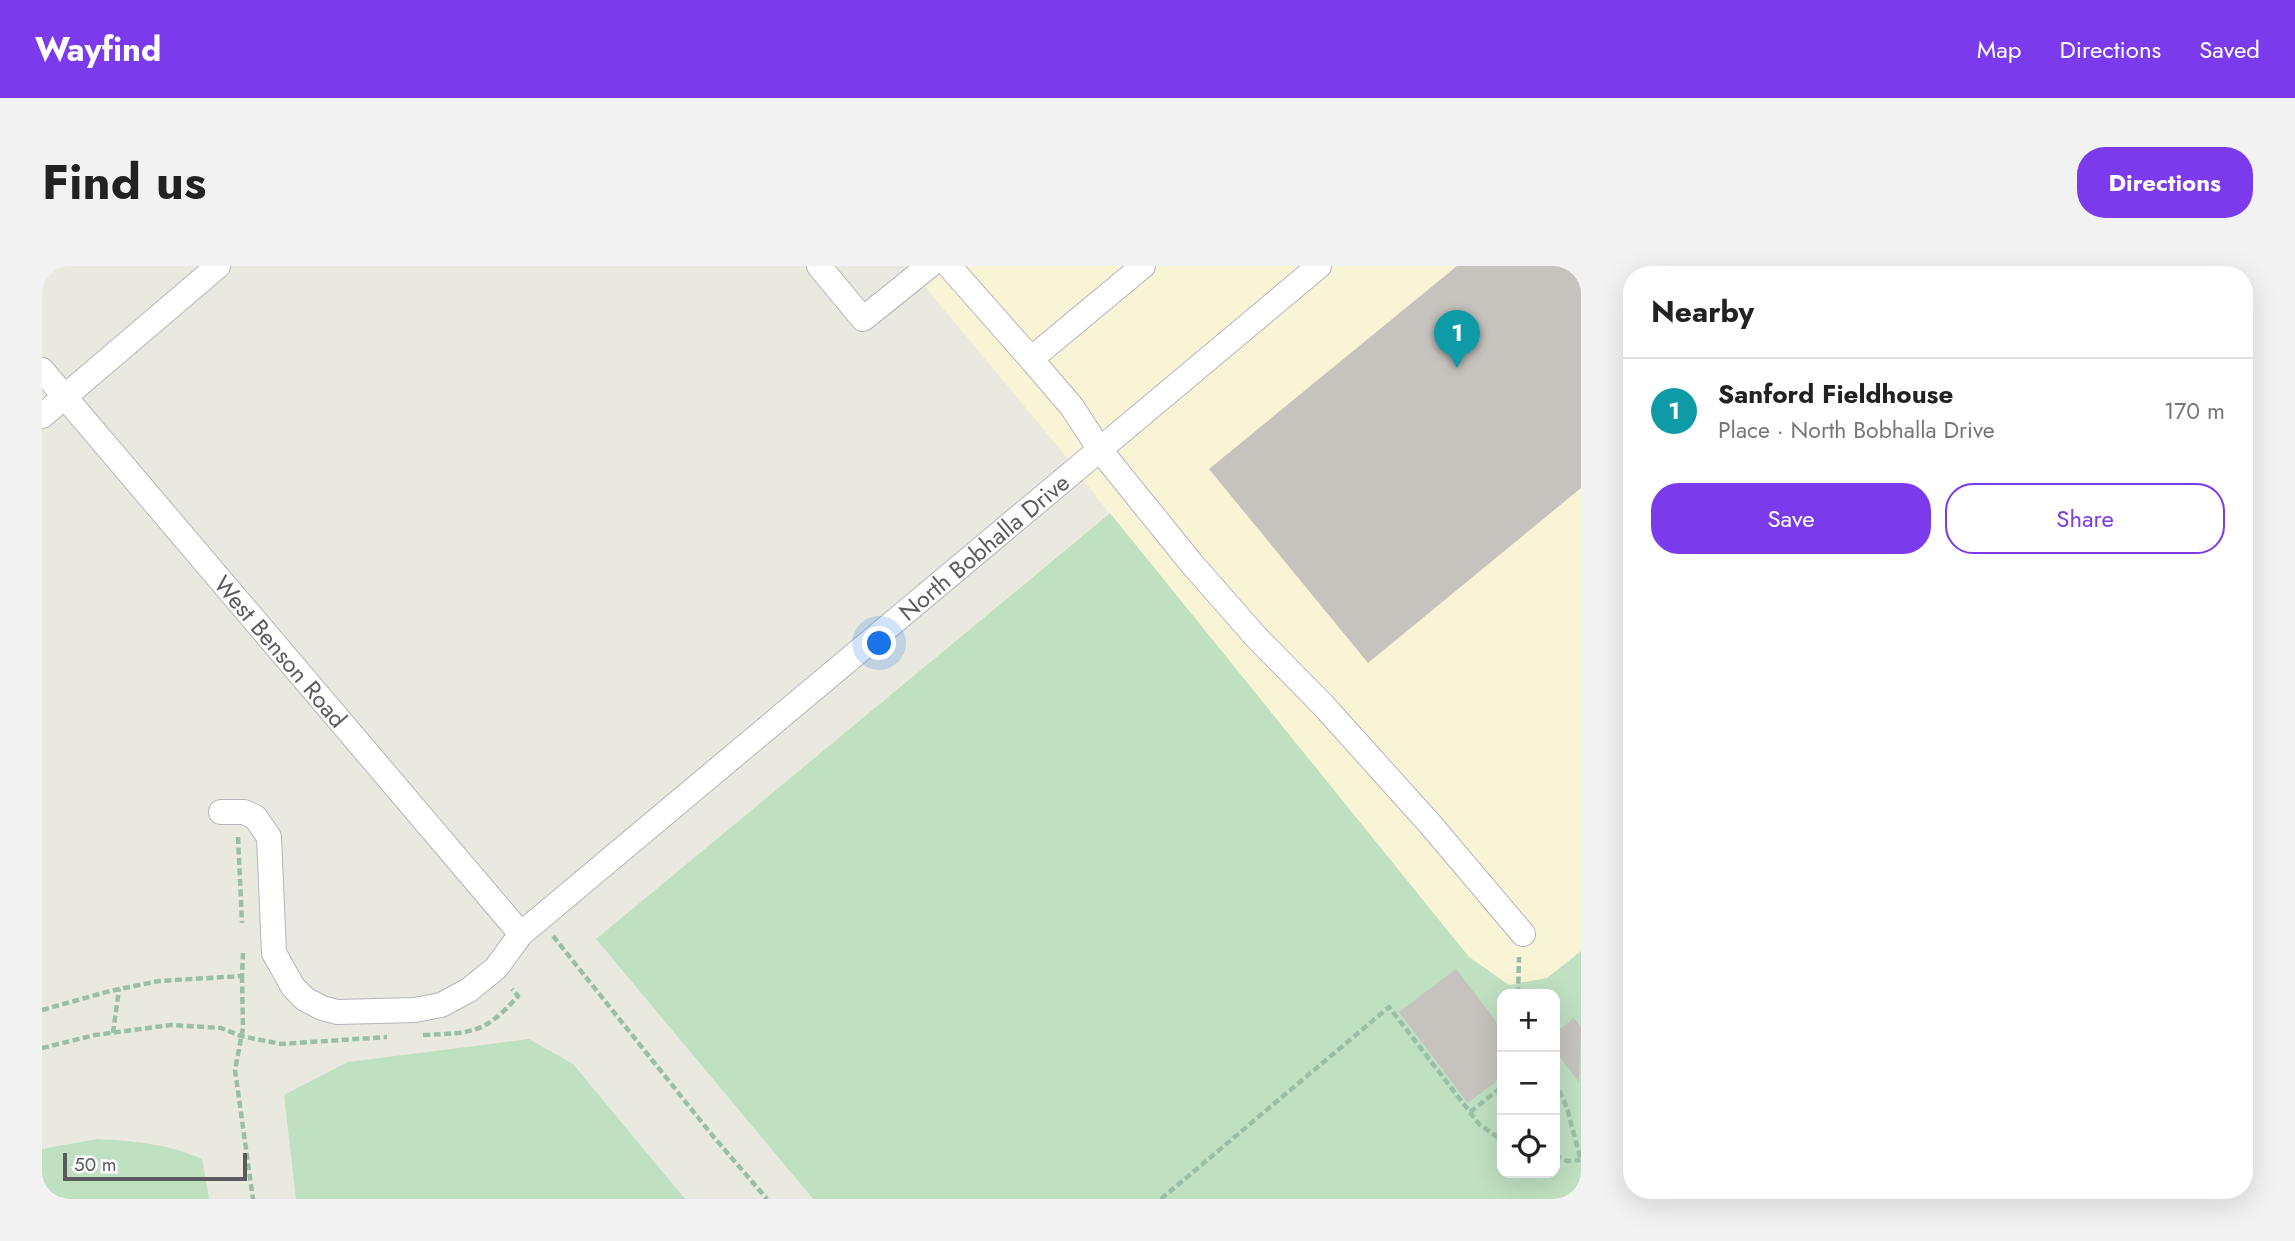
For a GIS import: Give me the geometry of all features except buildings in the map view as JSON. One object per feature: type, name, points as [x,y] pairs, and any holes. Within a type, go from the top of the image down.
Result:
[{"type":"street","points":[[42,416],[218,266]]},
{"type":"street","points":[[819,266],[863,318],[929,266]]},
{"type":"street","points":[[950,266],[1072,407],[1100,450],[1200,573],[1430,824],[1523,934]]},
{"type":"street","points":[[1031,359],[1143,266]]},
{"type":"street","name":"North Bobhalla Drive","points":[[229,812],[244,812],[255,817],[269,837],[274,953],[293,987],[304,999],[337,1013],[415,1010],[441,1006],[469,990],[496,968],[530,927],[1319,266]]},
{"type":"street","name":"West Benson Road","points":[[42,370],[530,927]]},
{"type":"path","points":[[229,812],[242,923]]},
{"type":"path","points":[[530,927],[767,1199]]},
{"type":"path","points":[[1518,989],[1523,934]]},
{"type":"path","points":[[243,953],[241,1036],[235,1070],[253,1199]]},
{"type":"path","points":[[42,1010],[159,981],[242,976]]},
{"type":"path","points":[[113,1033],[119,989]]},
{"type":"path","points":[[411,1036],[463,1033],[483,1028],[502,1015],[518,996],[512,989]]},
{"type":"path","points":[[1161,1199],[1389,1007],[1479,1124],[1497,1137]]},
{"type":"path","points":[[42,1048],[113,1033],[171,1025],[220,1028],[241,1036],[281,1044],[398,1037]]},
{"type":"path","points":[[1470,1112],[1497,1091]]},
{"type":"path","points":[[1560,1092],[1581,1160],[1567,1161],[1560,1158]]},
{"type":"shaded area","points":[[908,266],[1581,266],[1581,1199],[813,1199],[596,939],[1109,513],[1064,454]]},
{"type":"green space","points":[[1110,513],[1469,957],[1509,985],[1547,978],[1581,951],[1581,1199],[813,1199],[596,939]]},
{"type":"green space","points":[[529,1039],[573,1064],[685,1199],[296,1199],[284,1095],[348,1062]]},
{"type":"green space","points":[[97,1139],[151,1144],[202,1159],[209,1199],[42,1199],[42,1149]]},
{"type":"place","name":"Sanford Fieldhouse","points":[[1457,368]]}]
